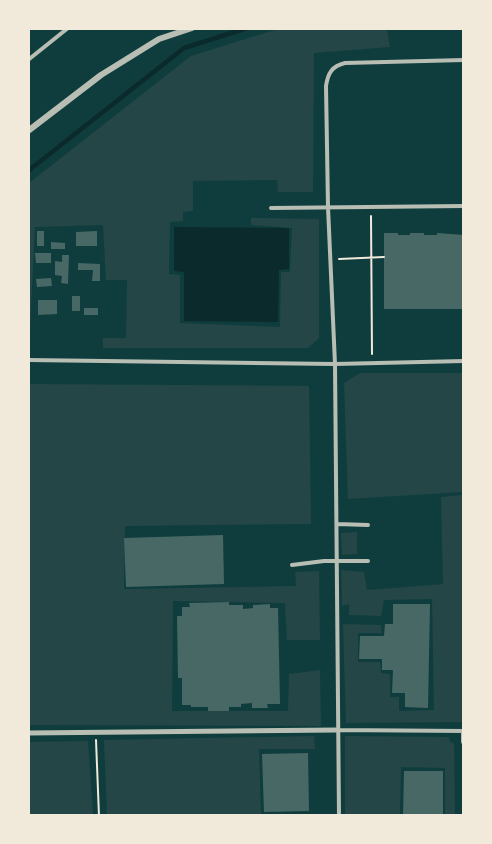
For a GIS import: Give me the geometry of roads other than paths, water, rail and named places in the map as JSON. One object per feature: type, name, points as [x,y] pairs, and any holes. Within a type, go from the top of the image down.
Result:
[{"type":"street","points":[[28,131],[101,75],[159,39],[190,29]]},
{"type":"street","points":[[28,733],[338,730]]},
{"type":"lane","points":[[28,60],[68,28]]},
{"type":"lane","points":[[339,816],[335,364],[328,207],[326,86],[328,74],[335,66],[345,63],[464,60]]},
{"type":"lane","points":[[270,208],[464,206]]},
{"type":"lane","points":[[28,360],[335,364],[464,361]]},
{"type":"lane","points":[[337,524],[368,525]]},
{"type":"lane","points":[[292,565],[368,561]]},
{"type":"lane","points":[[338,730],[463,730],[463,742]]},
{"type":"waterway","points":[[28,171],[184,48],[247,28]]}]
